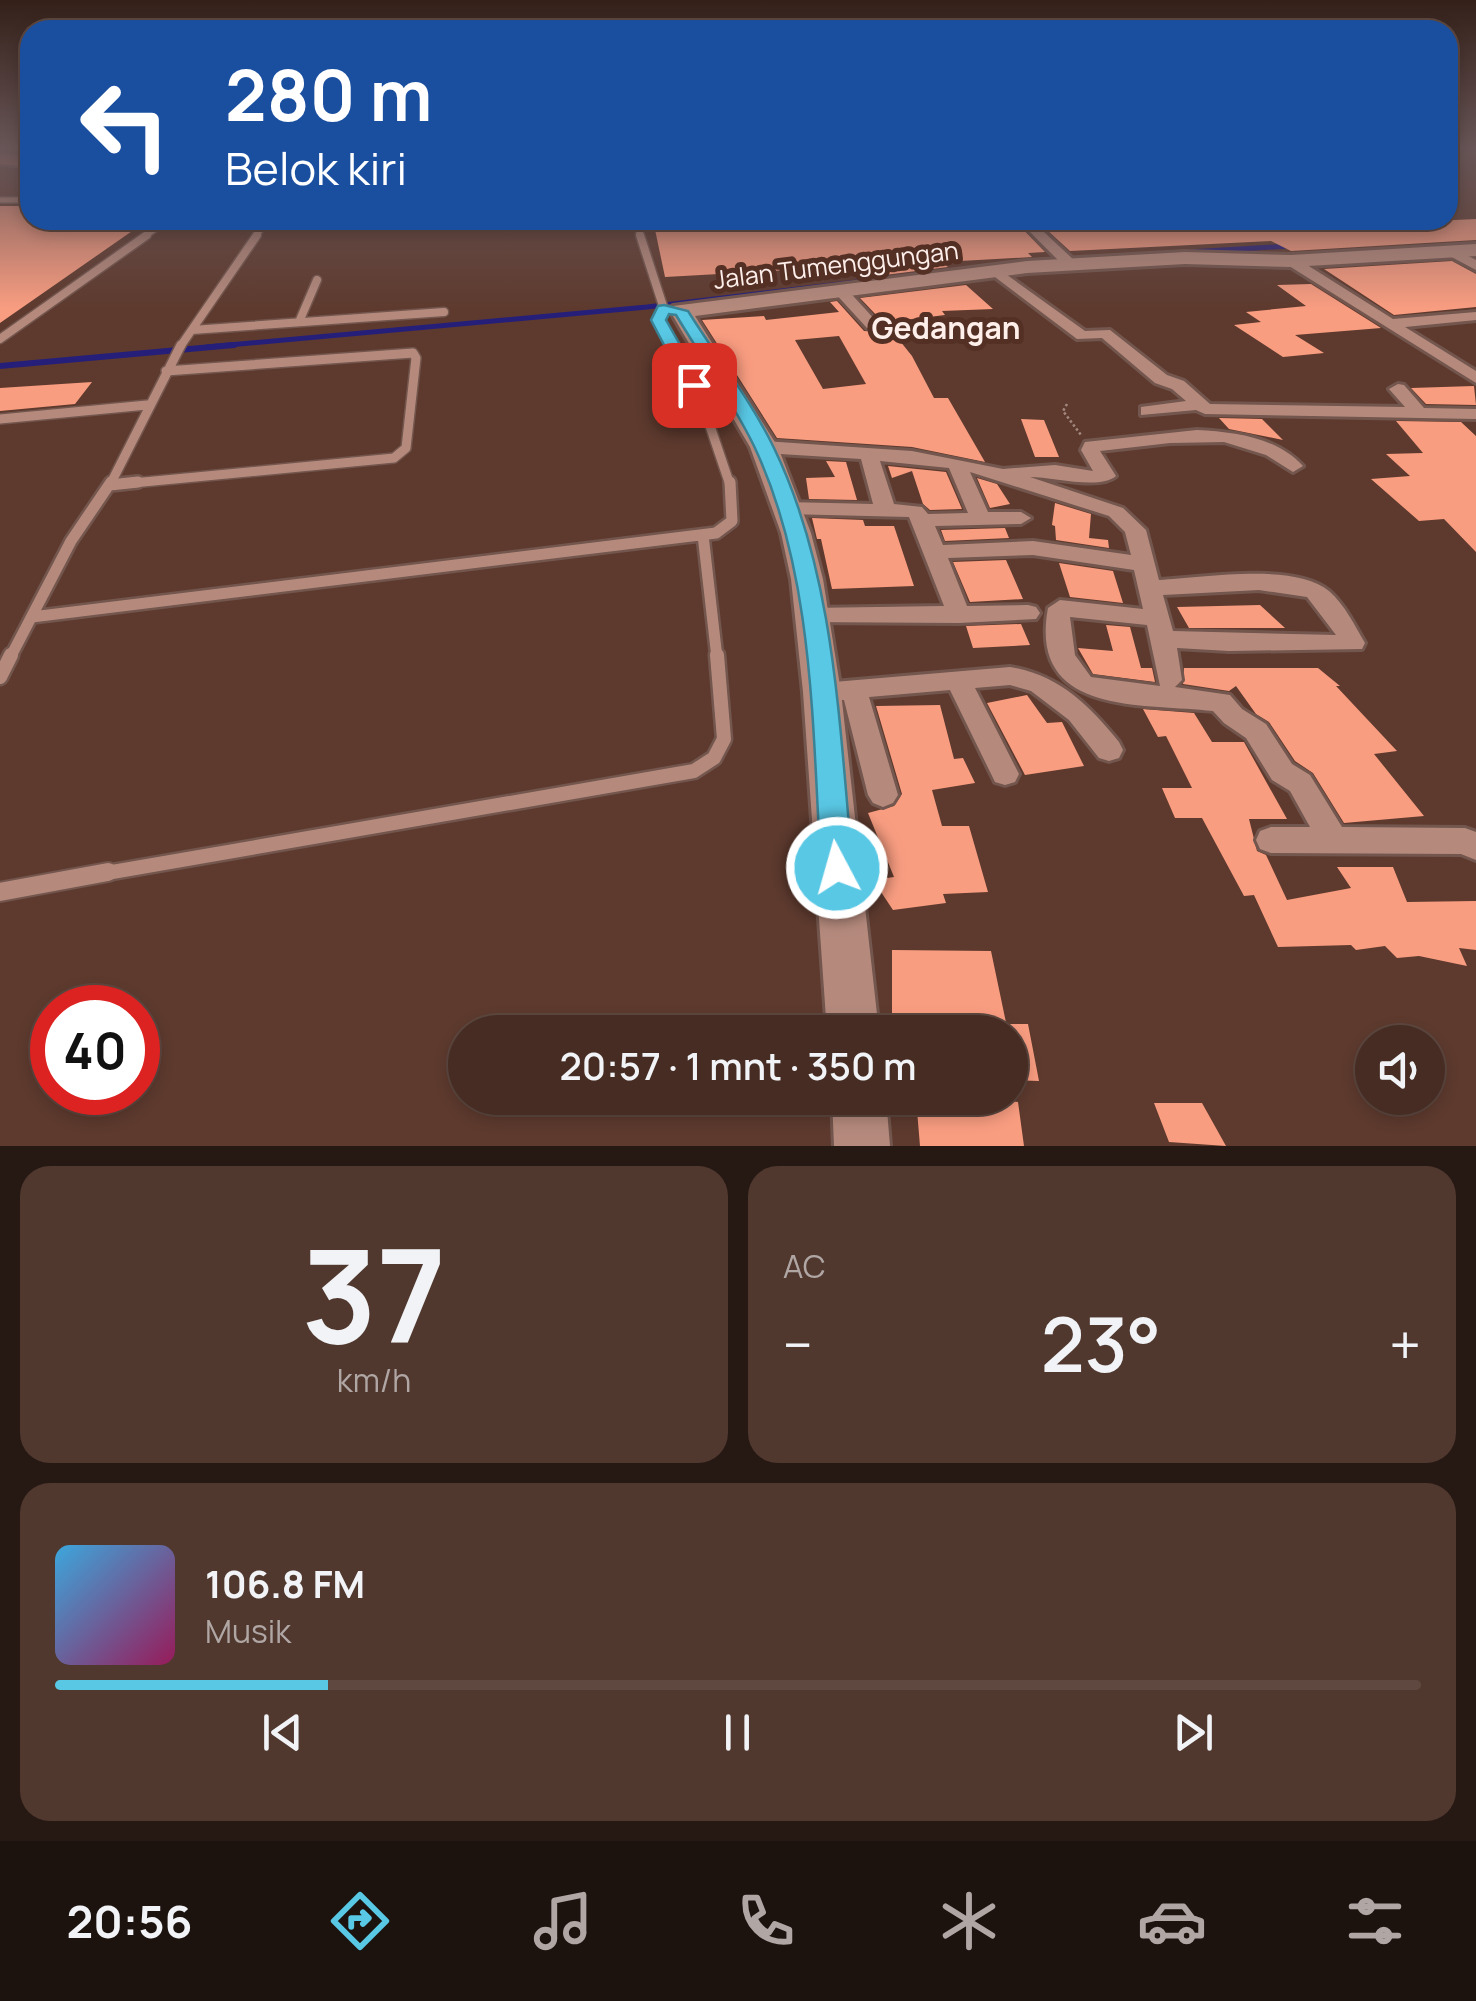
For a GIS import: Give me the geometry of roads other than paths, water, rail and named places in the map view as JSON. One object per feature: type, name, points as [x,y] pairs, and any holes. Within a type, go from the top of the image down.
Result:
[{"type":"street","points":[[1034,230],[1064,260]]},
{"type":"street","name":"Jalan Tumenggungan","points":[[667,307],[839,290],[1064,260],[1292,261],[1476,250]]},
{"type":"street","points":[[1451,251],[1476,266]]},
{"type":"street","points":[[1292,261],[1476,378]]},
{"type":"street","points":[[996,271],[1010,291],[1055,315],[1078,333],[1105,334],[1160,379],[1178,385],[1227,435]]},
{"type":"street","points":[[839,290],[872,325]]},
{"type":"street","points":[[667,307],[764,447],[803,564],[811,616],[883,795]]},
{"type":"street","points":[[1031,318],[1055,315]]},
{"type":"street","points":[[1394,323],[1476,316]]},
{"type":"street","points":[[1398,389],[1421,415]]},
{"type":"street","points":[[1147,410],[1202,407],[1476,414]]},
{"type":"street","points":[[1004,472],[1055,470],[1104,477],[1090,448],[1227,435],[1274,451],[1293,466]]},
{"type":"street","points":[[764,447],[956,463],[1004,472],[1116,512],[1134,530],[1160,628],[1169,680]]},
{"type":"street","points":[[869,454],[885,510]]},
{"type":"street","points":[[956,463],[981,519]]},
{"type":"street","points":[[786,508],[915,511],[959,615]]},
{"type":"street","points":[[922,520],[1021,518]]},
{"type":"street","points":[[935,552],[1045,549],[1142,564]]},
{"type":"street","points":[[1148,588],[1236,583],[1307,588],[1320,595],[1354,642],[1248,644],[1060,608],[1066,668],[1073,679],[1092,688],[1196,696],[1221,702],[1232,716],[1256,731],[1282,772],[1300,783],[1334,840]]},
{"type":"street","points":[[811,616],[1028,613]]},
{"type":"street","points":[[838,690],[1032,677],[1063,699],[1109,750]]},
{"type":"street","points":[[958,681],[1005,774]]},
{"type":"street","points":[[838,690],[852,1015]]},
{"type":"street","points":[[1271,840],[1465,841],[1476,847]]},
{"type":"street","points":[[860,1115],[862,1146]]},
{"type":"lane","points":[[0,339],[154,230]]},
{"type":"lane","points":[[0,677],[71,541],[110,485],[175,354],[260,230]]},
{"type":"lane","points":[[32,617],[716,533],[732,521],[734,496],[694,385],[658,320],[667,307],[639,230]]},
{"type":"lane","points":[[299,322],[316,280]]},
{"type":"lane","points":[[192,330],[444,312]]},
{"type":"lane","points":[[110,485],[394,458],[406,448],[416,358],[412,353],[166,371]]},
{"type":"lane","points":[[0,419],[148,406]]},
{"type":"lane","points":[[0,892],[383,822],[694,771],[714,758],[724,739],[716,628],[703,535]]},
{"type":"waterway","points":[[1039,261],[1290,246]]},
{"type":"waterway","points":[[207,347],[647,307],[966,269]]},
{"type":"waterway","points":[[0,366],[234,345]]},
{"type":"district","name":"Gedangan","points":[[946,329]]}]
